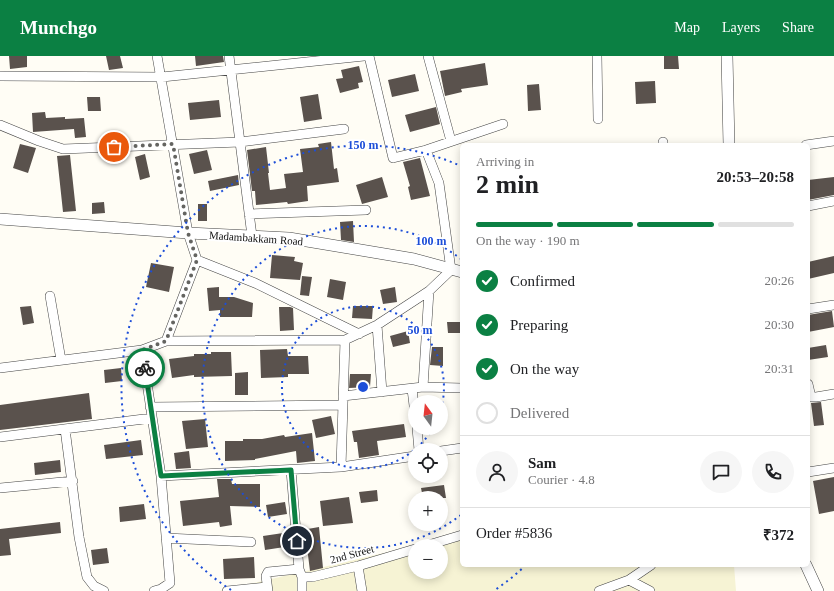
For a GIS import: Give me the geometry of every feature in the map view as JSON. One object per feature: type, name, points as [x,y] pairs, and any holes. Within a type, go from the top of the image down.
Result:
[{"type":"street","points":[[157,56],[162,77],[188,233],[197,260],[166,341]]},
{"type":"street","points":[[229,56],[232,70],[252,236]]},
{"type":"street","points":[[0,76],[162,77],[364,56]]},
{"type":"street","points":[[369,56],[393,158],[426,150],[503,124]]},
{"type":"street","points":[[428,56],[451,141]]},
{"type":"street","points":[[597,56],[598,119]]},
{"type":"street","points":[[727,56],[729,143]]},
{"type":"street","points":[[0,125],[39,141],[64,148],[240,142],[344,129]]},
{"type":"street","points":[[810,144],[834,141]]},
{"type":"street","points":[[0,368],[142,350],[166,341],[345,340],[377,325],[429,292],[457,271],[438,183],[426,150]]},
{"type":"street","points":[[810,206],[834,201]]},
{"type":"street","points":[[249,214],[366,210]]},
{"type":"street","name":"Madambakkam Road","points":[[0,219],[188,233],[289,238],[399,256],[457,271]]},
{"type":"street","points":[[197,260],[255,283],[359,334]]},
{"type":"street","points":[[423,387],[429,292]]},
{"type":"street","points":[[50,296],[61,360]]},
{"type":"street","points":[[810,309],[834,305]]},
{"type":"street","points":[[377,325],[382,392]]},
{"type":"street","points":[[341,467],[345,340]]},
{"type":"street","points":[[142,350],[161,476],[170,584],[154,591]]},
{"type":"street","points":[[150,407],[343,400],[382,392],[423,387],[460,388]]},
{"type":"street","points":[[412,389],[413,395]]},
{"type":"street","points":[[810,393],[811,397],[834,394]]},
{"type":"street","points":[[0,437],[152,418]]},
{"type":"street","points":[[65,429],[73,481],[79,538],[87,577],[94,586],[104,591]]},
{"type":"street","points":[[448,450],[460,448]]},
{"type":"street","points":[[161,476],[341,467],[408,457]]},
{"type":"street","points":[[810,472],[834,468]]},
{"type":"street","points":[[291,470],[302,591]]},
{"type":"street","points":[[0,488],[73,481]]},
{"type":"street","points":[[448,539],[460,536]]},
{"type":"street","points":[[166,538],[251,542]]},
{"type":"street","name":"2nd Street","points":[[268,589],[266,574],[270,571],[301,573],[312,577],[358,566],[408,551]]},
{"type":"street","points":[[358,566],[362,591]]},
{"type":"street","points":[[600,591],[629,580],[648,567]]},
{"type":"street","points":[[807,567],[818,591]]},
{"type":"street","points":[[629,580],[650,591]]},
{"type":"street","points":[[227,591],[268,589]]},
{"type":"shaded area","points":[[460,535],[460,567],[734,567],[736,591],[219,591],[408,547],[408,579],[448,579],[448,539],[445,539]]},
{"type":"building","points":[[9,56],[27,56],[27,67],[10,69]]},
{"type":"building","points":[[106,56],[120,56],[123,68],[109,70]]},
{"type":"building","points":[[195,56],[223,56],[224,62],[196,66]]},
{"type":"building","points":[[664,56],[678,56],[679,69],[664,69]]},
{"type":"building","points":[[485,63],[488,85],[461,89],[462,92],[445,96],[440,71]]},
{"type":"building","points":[[359,66],[363,82],[358,83],[359,88],[340,93],[336,79],[343,78],[341,70]]},
{"type":"building","points":[[415,74],[419,91],[392,97],[388,80]]},
{"type":"building","points":[[655,81],[656,103],[636,104],[635,82]]},
{"type":"building","points":[[539,84],[541,110],[528,111],[527,85]]},
{"type":"building","points":[[318,94],[322,119],[304,122],[300,97]]},
{"type":"building","points":[[87,97],[100,97],[101,111],[88,111]]},
{"type":"building","points":[[219,100],[221,117],[190,120],[188,103]]},
{"type":"building","points":[[436,107],[440,124],[410,132],[405,115]]},
{"type":"building","points":[[45,112],[46,118],[84,118],[86,137],[75,138],[74,129],[33,132],[32,113]]},
{"type":"building","points":[[331,142],[334,169],[337,168],[339,182],[307,186],[308,201],[288,204],[287,202],[256,205],[255,191],[252,191],[247,150],[266,147],[270,190],[286,188],[284,174],[303,172],[300,149],[319,147],[318,144]]},
{"type":"building","points":[[20,144],[36,148],[28,173],[13,168]]},
{"type":"building","points":[[207,150],[212,170],[194,174],[189,154]]},
{"type":"building","points":[[145,154],[150,177],[140,180],[135,157]]},
{"type":"building","points":[[70,155],[76,211],[63,212],[57,156]]},
{"type":"building","points":[[420,158],[430,196],[411,200],[408,187],[410,186],[403,162]]},
{"type":"building","points":[[238,175],[239,185],[210,191],[208,181]]},
{"type":"building","points":[[382,177],[388,197],[362,204],[356,185]]},
{"type":"building","points":[[834,177],[834,195],[810,200],[810,180]]},
{"type":"building","points":[[104,202],[105,213],[92,214],[92,203]]},
{"type":"building","points":[[198,204],[207,204],[207,221],[198,221]]},
{"type":"building","points":[[353,221],[354,242],[341,240],[340,222]]},
{"type":"building","points":[[272,255],[295,257],[294,261],[303,263],[300,280],[270,278]]},
{"type":"building","points":[[834,256],[834,273],[810,279],[810,262]]},
{"type":"building","points":[[151,263],[174,267],[169,292],[146,287]]},
{"type":"building","points":[[302,276],[312,277],[309,296],[300,295]]},
{"type":"building","points":[[330,279],[346,282],[343,300],[327,297]]},
{"type":"building","points":[[219,287],[219,297],[234,297],[253,303],[252,317],[220,317],[220,310],[209,311],[207,288]]},
{"type":"building","points":[[395,287],[397,302],[383,304],[380,290]]},
{"type":"building","points":[[31,306],[34,323],[23,325],[20,307]]},
{"type":"building","points":[[353,306],[373,306],[372,319],[352,318]]},
{"type":"building","points":[[279,307],[293,308],[294,330],[280,331]]},
{"type":"building","points":[[832,311],[834,327],[810,332],[810,315]]},
{"type":"building","points":[[447,322],[460,322],[460,333],[448,333]]},
{"type":"building","points":[[408,331],[410,343],[393,347],[390,336]]},
{"type":"building","points":[[826,345],[828,357],[810,360],[810,348]]},
{"type":"building","points":[[432,347],[443,347],[443,366],[430,365]]},
{"type":"building","points":[[287,349],[288,356],[308,356],[309,374],[288,374],[288,377],[261,378],[260,350]]},
{"type":"building","points":[[211,352],[231,352],[232,376],[194,377],[194,375],[172,378],[169,359],[194,356],[194,354],[211,354]]},
{"type":"building","points":[[121,368],[122,381],[105,383],[104,370]]},
{"type":"building","points":[[248,372],[248,395],[235,395],[235,373]]},
{"type":"building","points":[[350,374],[371,374],[370,387],[349,388]]},
{"type":"building","points":[[89,393],[92,419],[0,430],[0,405]]},
{"type":"building","points":[[821,402],[824,425],[814,426],[811,403]]},
{"type":"building","points":[[331,416],[335,434],[316,438],[312,420]]},
{"type":"building","points":[[205,419],[208,447],[186,449],[182,421]]},
{"type":"building","points":[[404,424],[406,437],[377,441],[379,455],[359,458],[357,442],[354,442],[352,431]]},
{"type":"building","points":[[312,433],[315,461],[297,463],[296,451],[255,460],[225,461],[225,441],[243,441],[243,439],[262,439],[284,435],[285,437]]},
{"type":"building","points":[[141,440],[143,455],[106,459],[104,445]]},
{"type":"building","points":[[189,451],[191,468],[176,469],[174,453]]},
{"type":"building","points":[[60,460],[61,472],[35,475],[34,463]]},
{"type":"building","points":[[834,477],[834,511],[819,514],[813,481]]},
{"type":"building","points":[[217,479],[231,479],[232,484],[260,484],[260,507],[230,506],[232,525],[220,527],[219,522],[183,526],[180,501],[219,497]]},
{"type":"building","points":[[444,485],[445,491],[422,491],[421,488]]},
{"type":"building","points":[[377,490],[378,501],[361,503],[359,492]]},
{"type":"building","points":[[349,497],[353,523],[323,526],[320,501]]},
{"type":"building","points":[[285,502],[287,514],[268,517],[266,505]]},
{"type":"building","points":[[144,504],[146,519],[120,522],[119,507]]},
{"type":"building","points":[[60,522],[61,533],[9,539],[11,555],[0,556],[0,529]]},
{"type":"building","points":[[319,527],[323,568],[310,571],[306,543],[303,544],[302,530]]},
{"type":"building","points":[[290,532],[291,546],[265,550],[263,536]]},
{"type":"building","points":[[107,548],[109,563],[93,565],[91,550]]},
{"type":"building","points":[[254,557],[255,578],[224,579],[223,559]]},
{"type":"way so far","points":[[114,147],[173,144],[188,233],[197,260],[166,341],[142,350],[145,368]]},
{"type":"route","points":[[145,368],[161,476],[291,470],[297,541]]}]
